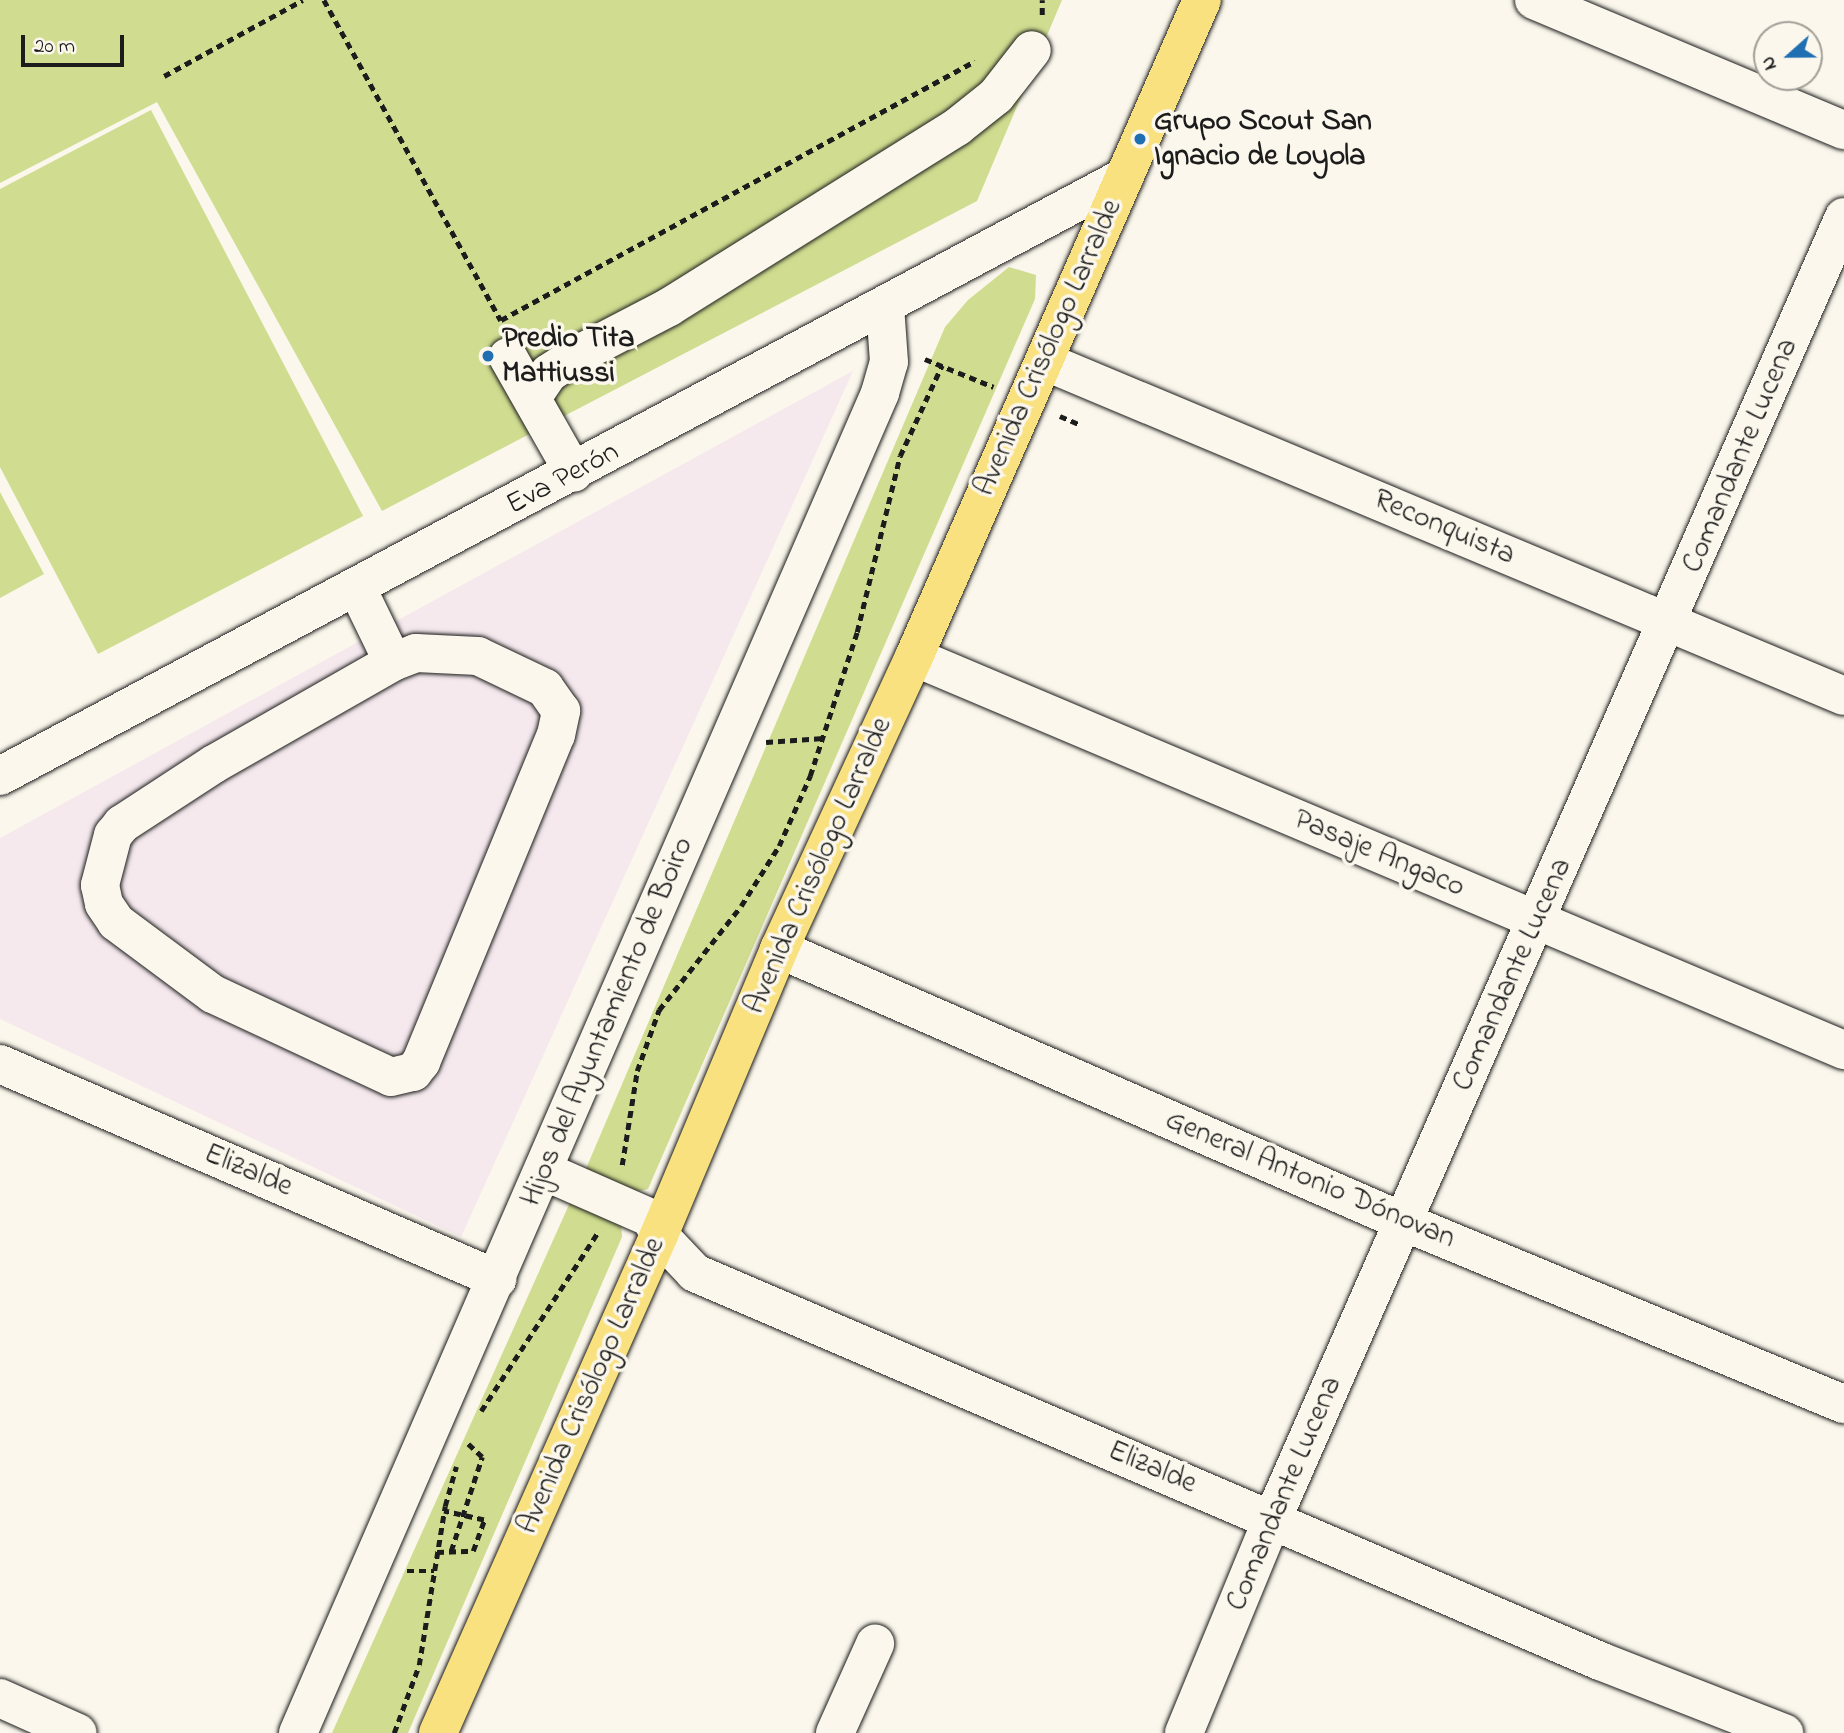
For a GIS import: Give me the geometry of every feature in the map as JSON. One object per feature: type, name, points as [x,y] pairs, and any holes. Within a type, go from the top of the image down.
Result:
[{"type":"main road","name":"Avenida Crisólogo Larralde","points":[[438,1733],[659,1235],[779,949],[914,657],[1202,0]]},
{"type":"street","points":[[1534,0],[1844,130]]},
{"type":"street","points":[[532,398],[550,373],[575,356],[669,307],[957,127],[996,96],[1033,36]]},
{"type":"street","name":"Eva Perón","points":[[0,776],[574,473],[1124,177]]},
{"type":"street","name":"Comandante Lucena","points":[[1184,1733],[1272,1520],[1670,622],[1844,218]]},
{"type":"street","name":"Hijos del Ayuntamiento de Boiro","points":[[298,1733],[544,1171],[889,362],[885,306]]},
{"type":"street","points":[[508,357],[574,473]]},
{"type":"street","name":"Reconquista","points":[[1044,361],[1844,696]]},
{"type":"street","points":[[357,588],[393,662]]},
{"type":"street","points":[[416,653],[478,656],[545,688],[561,711],[555,735],[421,1062],[413,1072],[391,1077],[213,994],[116,922],[104,904],[100,885],[113,835],[122,824],[214,764],[393,662],[416,653]]},
{"type":"street","name":"Pasaje Angaco","points":[[914,657],[1844,1050]]},
{"type":"street","name":"General Antonio Dónovan","points":[[779,949],[1404,1222],[1844,1404]]},
{"type":"street","name":"Elizalde","points":[[0,1064],[497,1279]]},
{"type":"street","name":"Elizalde","points":[[544,1171],[651,1218],[659,1235],[695,1273],[1600,1661],[1784,1733]]},
{"type":"street","points":[[835,1733],[875,1644]]},
{"type":"street","points":[[0,1698],[78,1733]]},
{"type":"path","points":[[164,76],[303,0]]},
{"type":"path","points":[[324,0],[501,320],[986,56]]},
{"type":"path","points":[[1033,36],[1042,15],[1042,0]]},
{"type":"path","points":[[889,362],[922,358],[1079,424]]},
{"type":"path","points":[[476,1422],[527,1335],[617,1203],[630,1103],[645,1039],[677,982],[722,933],[779,846],[824,738],[857,632],[900,456],[942,365]]},
{"type":"path","points":[[727,745],[824,738]]},
{"type":"path","points":[[463,1448],[471,1432]]},
{"type":"path","points":[[451,1551],[482,1457],[466,1442]]},
{"type":"path","points":[[394,1733],[419,1664],[444,1511],[460,1455]]},
{"type":"path","points":[[437,1552],[473,1550],[484,1520],[444,1511]]},
{"type":"shaded area","points":[[853,371],[461,1237],[0,1019],[0,838]]},
{"type":"green space","name":"Predio Tita Mattiussi","points":[[0,0],[1062,0],[977,201],[382,511],[157,102],[0,183]]},
{"type":"green space","points":[[151,110],[363,516],[98,654],[0,467],[0,189]]},
{"type":"green space","points":[[1009,267],[1036,275],[1035,299],[648,1189],[636,1192],[585,1171],[945,327],[968,300]]},
{"type":"green space","points":[[0,492],[44,574],[0,598]]},
{"type":"green space","points":[[572,1198],[621,1220],[622,1237],[408,1733],[332,1733]]},
{"type":"place","name":"Grupo Scout San Ignacio de Loyola","points":[[1140,139]]},
{"type":"place","name":"Predio Tita Mattiussi","points":[[488,356]]}]
